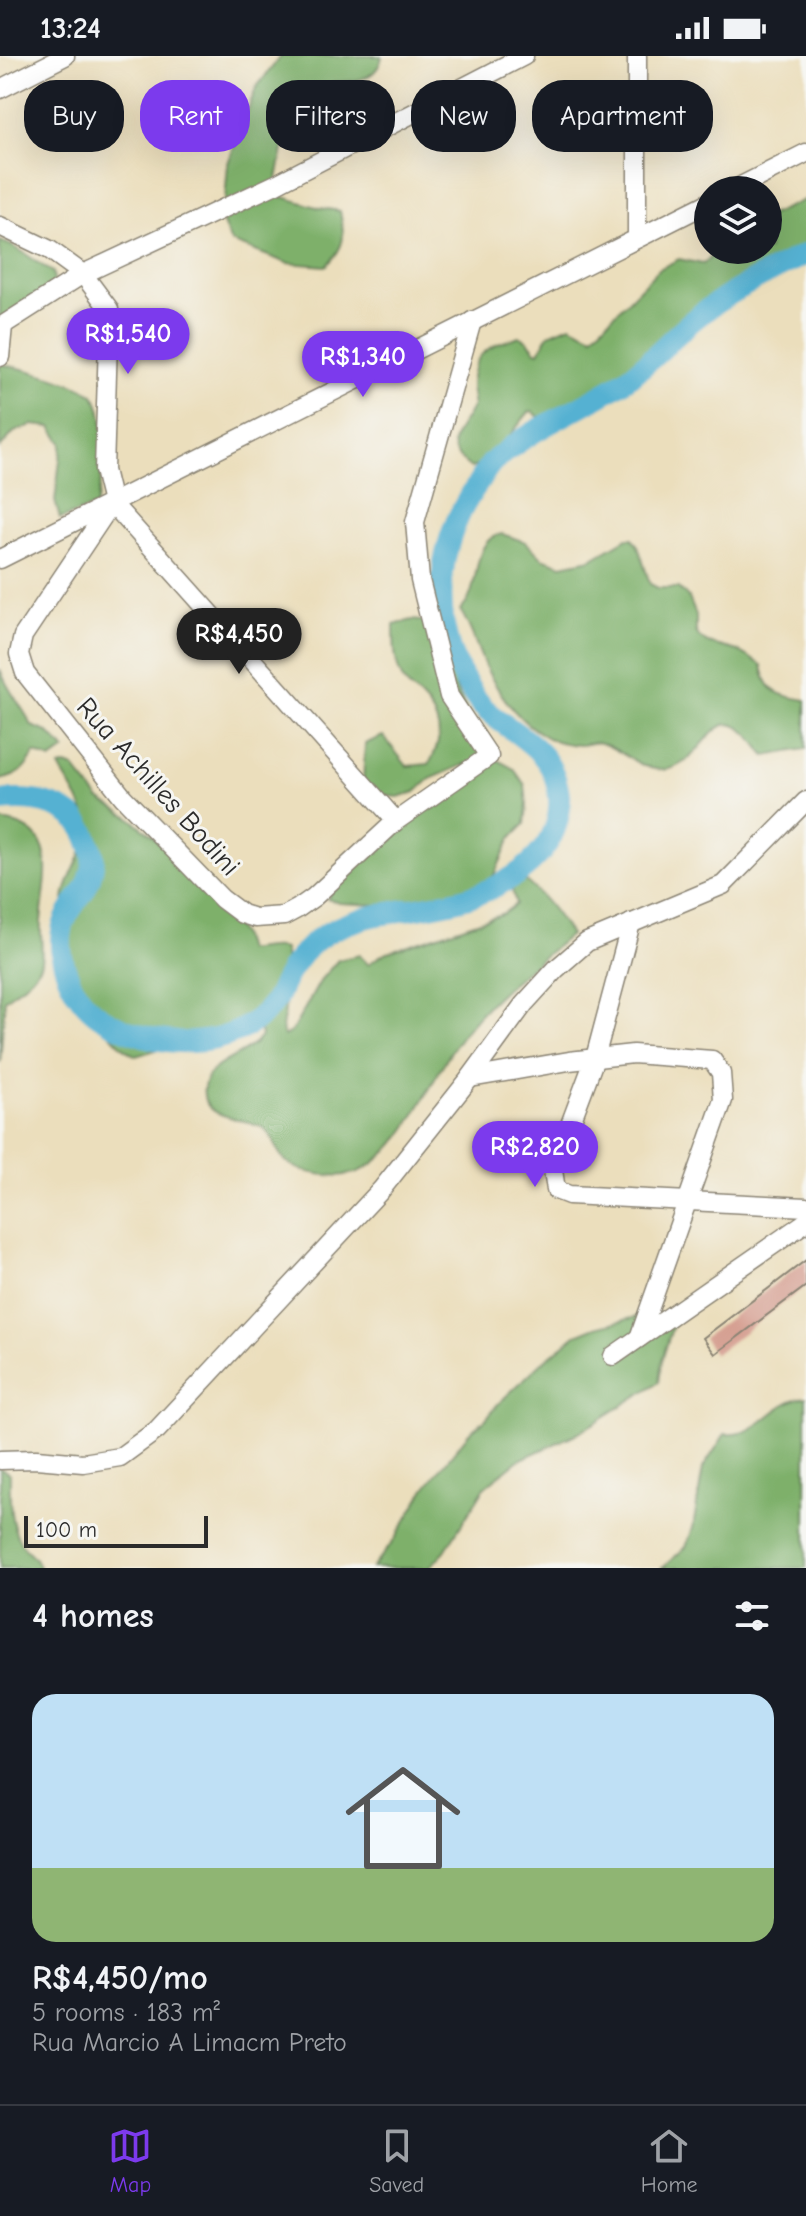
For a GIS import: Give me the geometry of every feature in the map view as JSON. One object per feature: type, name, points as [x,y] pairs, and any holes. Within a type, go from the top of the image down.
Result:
[{"type":"street","points":[[0,89],[65,56]]},
{"type":"street","points":[[0,357],[1,326],[83,274],[276,184],[524,56]]},
{"type":"street","points":[[637,56],[637,238]]},
{"type":"street","points":[[761,176],[806,153]]},
{"type":"street","points":[[0,559],[694,210]]},
{"type":"street","points":[[0,226],[50,250],[83,274],[109,309],[104,470],[112,503],[396,821]]},
{"type":"street","name":"Rua Achilles Bodini","points":[[112,503],[23,636],[19,654],[25,673],[123,797],[222,899],[242,914],[268,918],[284,916],[314,897],[396,821],[489,756],[449,696],[420,580],[415,522],[472,321]]},
{"type":"street","points":[[0,1460],[83,1463],[120,1457],[157,1430],[381,1190],[524,1004],[556,969],[587,942],[723,885],[806,801]]},
{"type":"street","points":[[631,923],[595,1058],[553,1170],[556,1190],[569,1195],[806,1207]]},
{"type":"street","points":[[470,1078],[633,1054],[712,1060],[721,1073],[723,1100],[639,1338]]},
{"type":"street","points":[[613,1356],[806,1222]]},
{"type":"green space","points":[[281,56],[382,56],[376,70],[357,80],[266,80],[266,152],[283,152],[277,179],[283,197],[340,211],[343,228],[341,247],[326,266],[287,263],[231,242],[223,224],[228,163],[232,152],[250,152],[250,104],[256,88]]},
{"type":"green space","points":[[806,199],[806,261],[740,292],[700,319],[664,359],[647,371],[573,410],[539,417],[529,412],[494,453],[479,465],[471,468],[457,455],[454,438],[473,406],[472,374],[479,357],[485,352],[519,336],[539,352],[549,334],[570,325],[593,336],[659,269],[679,259],[694,264],[782,264],[782,210]]},
{"type":"green space","points":[[0,241],[53,272],[55,292],[0,321]]},
{"type":"green space","points":[[0,364],[65,381],[94,396],[102,417],[103,432],[96,506],[60,519],[55,501],[62,443],[51,427],[32,425],[14,432],[0,448]]},
{"type":"green space","points":[[502,534],[526,542],[542,558],[562,565],[591,559],[632,538],[638,546],[650,584],[658,588],[678,588],[689,598],[700,638],[738,651],[762,665],[767,682],[776,692],[806,700],[806,749],[765,756],[749,735],[735,725],[724,725],[683,763],[659,770],[642,765],[601,743],[581,745],[555,741],[534,729],[509,705],[496,686],[460,610],[471,592],[484,546],[491,538]]},
{"type":"green space","points":[[412,620],[431,622],[444,636],[457,691],[483,746],[514,769],[525,785],[525,824],[511,838],[494,875],[478,888],[378,905],[339,903],[327,899],[342,874],[411,811],[431,809],[449,801],[463,785],[465,764],[430,779],[416,792],[398,797],[379,795],[363,783],[365,744],[383,736],[407,766],[429,764],[437,746],[439,737],[433,713],[405,683],[396,660],[394,625]]},
{"type":"green space","points":[[0,669],[32,726],[48,732],[65,750],[51,760],[35,753],[21,771],[0,780]]},
{"type":"green space","points":[[66,765],[74,768],[99,799],[153,836],[230,919],[241,935],[246,950],[284,949],[284,1036],[292,1031],[322,978],[338,960],[359,955],[368,964],[385,953],[504,913],[516,904],[512,890],[518,880],[523,879],[537,891],[570,935],[475,1019],[451,1051],[407,1127],[379,1159],[354,1173],[332,1175],[308,1172],[282,1157],[269,1133],[262,1127],[215,1112],[204,1098],[207,1078],[220,1065],[255,1043],[261,1036],[259,1027],[239,1025],[136,1056],[120,1045],[93,1007],[73,959],[64,913],[65,893],[84,846],[87,829],[81,805],[59,767]]},
{"type":"green space","points":[[0,821],[20,825],[33,833],[41,843],[46,871],[41,961],[29,980],[5,999],[0,1063]]},
{"type":"green space","points":[[657,1312],[673,1325],[659,1382],[580,1432],[517,1461],[485,1487],[445,1551],[429,1568],[372,1568],[393,1542],[426,1487],[469,1433],[540,1364],[576,1335]]},
{"type":"green space","points":[[806,1397],[806,1568],[662,1568],[686,1547],[693,1528],[703,1468],[725,1434],[748,1430],[785,1404]]},
{"type":"green space","points":[[0,1468],[10,1474],[11,1509],[17,1535],[39,1568],[0,1568]]},
{"type":"building","points":[[806,1260],[806,1286],[715,1354],[703,1338]]},
{"type":"waterway","points":[[0,801],[27,800],[53,805],[65,811],[83,829],[94,862],[89,881],[62,929],[62,957],[66,972],[81,998],[101,1017],[121,1028],[167,1041],[215,1039],[237,1032],[257,1020],[276,1000],[302,954],[334,929],[362,919],[470,897],[521,871],[535,859],[554,830],[559,813],[559,795],[554,775],[541,754],[483,707],[450,650],[442,607],[442,585],[444,564],[456,523],[488,467],[511,447],[624,381],[718,302],[806,254]]}]
